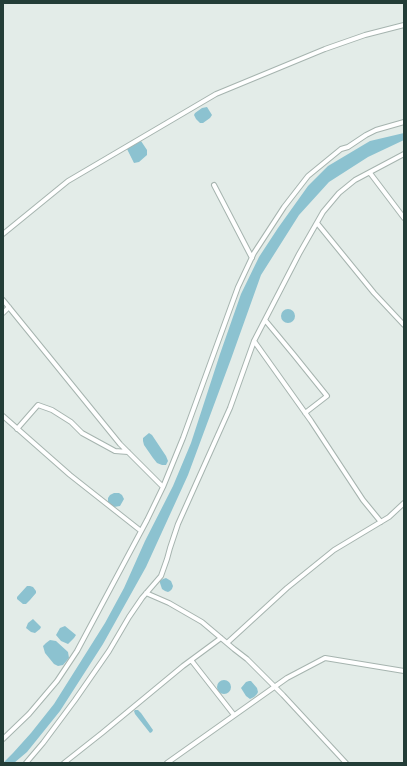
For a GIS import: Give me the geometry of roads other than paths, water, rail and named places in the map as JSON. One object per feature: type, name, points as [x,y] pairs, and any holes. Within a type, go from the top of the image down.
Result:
[{"type":"street","points":[[3,234],[68,181],[216,94],[325,49],[364,35],[404,25]]},
{"type":"street","points":[[3,739],[29,714],[53,686],[77,651],[160,495],[183,438],[238,287],[254,253],[284,207],[308,176],[341,149],[348,147],[376,130],[404,122]]},
{"type":"street","points":[[26,763],[75,700],[109,651],[129,617],[146,593],[161,576],[178,524],[230,408],[254,341],[299,254],[317,223],[339,193],[355,180],[404,154]]},
{"type":"street","points":[[370,172],[404,218]]},
{"type":"street","points":[[214,185],[252,258]]},
{"type":"street","points":[[317,223],[374,292],[404,325]]},
{"type":"street","points":[[3,300],[120,444],[163,487]]},
{"type":"street","points":[[3,313],[9,307]]},
{"type":"street","points":[[265,320],[327,396],[305,413]]},
{"type":"street","points":[[254,341],[305,413],[363,500],[380,522]]},
{"type":"street","points":[[17,429],[38,405],[52,410],[71,422],[82,433],[115,451],[128,452]]},
{"type":"street","points":[[3,416],[70,475],[141,531]]},
{"type":"street","points":[[227,643],[287,588],[334,550],[389,517],[404,503]]},
{"type":"street","points":[[146,593],[169,603],[202,622],[247,659],[275,686],[346,763]]},
{"type":"street","points":[[64,763],[191,660],[221,638]]},
{"type":"street","points":[[167,763],[287,678],[325,658],[404,671]]},
{"type":"street","points":[[191,660],[234,715]]},
{"type":"water","points":[[207,107],[212,115],[203,123],[200,123],[194,115],[202,108]]},
{"type":"water","points":[[404,133],[404,140],[368,157],[329,182],[299,215],[261,275],[188,475],[146,567],[103,644],[60,711],[27,752],[14,763],[3,763],[31,733],[54,704],[105,623],[124,588],[145,541],[173,486],[191,443],[241,294],[259,257],[308,186],[328,166],[370,141]]},
{"type":"water","points":[[141,141],[147,150],[147,155],[139,162],[134,163],[127,149]]},
{"type":"water","points":[[285,309],[291,309],[295,313],[295,319],[291,323],[285,323],[281,319],[281,313]]},
{"type":"water","points":[[149,433],[152,435],[166,456],[168,461],[166,465],[157,463],[144,445],[143,438]]},
{"type":"water","points":[[114,493],[119,493],[124,499],[120,506],[114,507],[108,503],[108,498]]},
{"type":"water","points":[[166,578],[171,581],[173,586],[168,592],[162,589],[160,583],[160,581]]},
{"type":"water","points":[[27,586],[33,587],[36,593],[26,604],[23,604],[17,599],[17,597]]},
{"type":"water","points":[[33,619],[41,627],[35,633],[26,628],[28,623]]},
{"type":"water","points":[[65,626],[76,635],[68,644],[61,641],[56,635],[60,628]]},
{"type":"water","points":[[50,640],[56,641],[68,652],[69,658],[63,665],[58,666],[54,664],[45,653],[43,646]]},
{"type":"water","points":[[221,680],[227,680],[231,684],[231,690],[227,694],[221,694],[217,690],[217,684]]},
{"type":"water","points":[[251,681],[257,688],[258,692],[250,699],[241,688],[246,682]]},
{"type":"water","points":[[135,710],[138,710],[141,713],[153,730],[152,732],[150,733],[135,714]]}]
